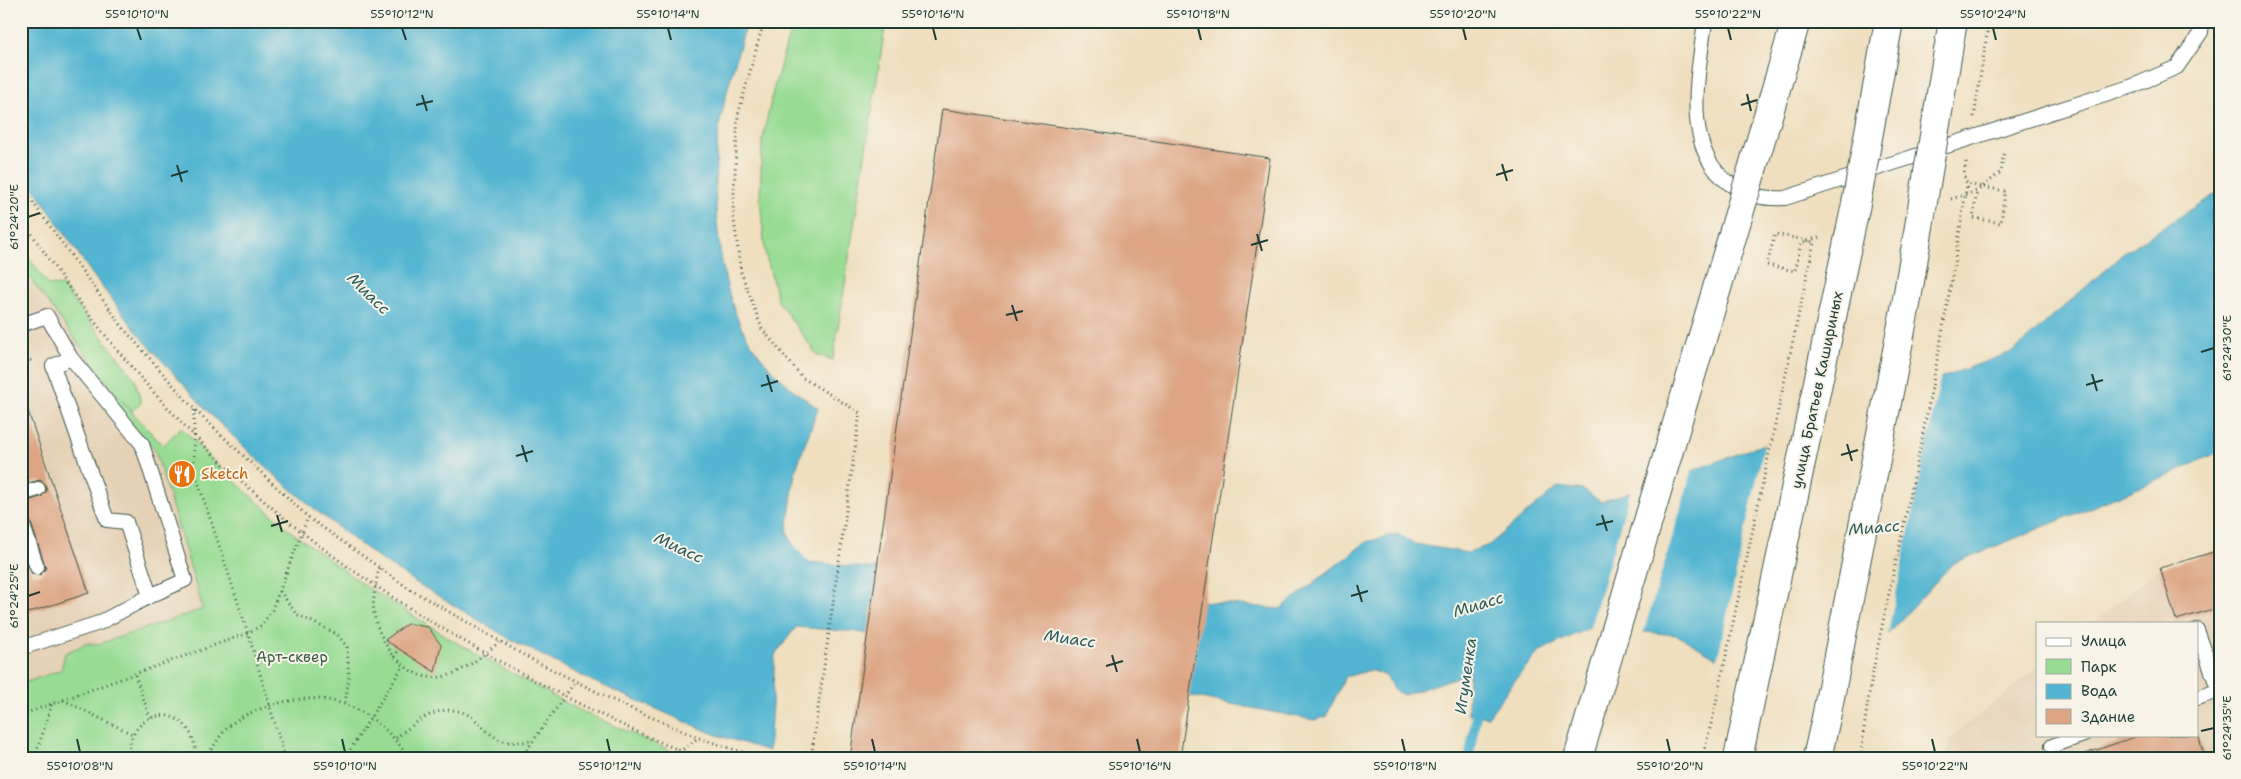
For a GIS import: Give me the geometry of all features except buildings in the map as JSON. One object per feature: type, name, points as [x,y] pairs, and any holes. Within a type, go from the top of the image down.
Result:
[{"type":"main road","points":[[1578,758],[1796,21]]},
{"type":"main road","name":"улица Братьев Кашириных","points":[[1738,758],[1856,204],[1889,21]]},
{"type":"main road","points":[[1817,758],[1907,299],[1954,21]]},
{"type":"main road","points":[[1826,718],[1827,758]]},
{"type":"lane","points":[[1704,21],[1698,88],[1697,128],[1702,149],[1713,167],[1725,180],[1740,190],[1765,199],[1785,198],[2133,86],[2178,67],[2201,32],[2202,21]]},
{"type":"lane","points":[[21,325],[47,316],[71,358],[142,444],[185,580],[99,623],[21,648]]},
{"type":"lane","points":[[71,358],[53,366],[107,520],[126,522],[150,596]]},
{"type":"lane","points":[[21,494],[38,489]]},
{"type":"lane","points":[[21,520],[37,567]]},
{"type":"lane","points":[[2198,633],[2219,693],[2198,698]]},
{"type":"lane","points":[[2052,746],[2081,736]]},
{"type":"path","points":[[764,21],[738,115],[733,212],[741,272],[762,328],[803,378],[860,413],[811,758]]},
{"type":"path","points":[[1974,118],[1989,21]]},
{"type":"path","points":[[1861,758],[1870,689],[1920,451],[1954,269],[1967,184],[1964,176],[1967,156]]},
{"type":"path","points":[[1950,200],[1977,192],[1972,218],[2001,223],[2005,191],[1967,184]]},
{"type":"path","points":[[21,186],[124,329],[194,409],[308,517],[408,588],[499,642],[575,682],[699,738],[760,758]]},
{"type":"path","points":[[21,217],[101,330],[147,385],[253,490],[302,533],[375,587],[485,654],[564,697],[699,758]]},
{"type":"path","points":[[1702,758],[1713,717],[1814,242],[1806,240],[1774,234],[1767,265],[1795,271],[1801,243],[1810,240],[1829,235]]},
{"type":"path","points":[[194,409],[194,470],[248,633],[285,758]]},
{"type":"path","points":[[21,715],[248,633],[262,625],[272,610],[308,517]]},
{"type":"path","points":[[379,568],[375,587],[374,615],[394,658],[403,666],[420,676],[440,678],[477,662],[499,642]]},
{"type":"path","points":[[280,591],[296,614],[337,634],[347,647],[349,678],[345,703]]},
{"type":"path","points":[[394,658],[399,649]]},
{"type":"path","points":[[345,758],[403,666]]},
{"type":"path","points":[[135,675],[150,718]]},
{"type":"path","points":[[521,758],[575,682]]},
{"type":"path","points":[[206,758],[224,731],[237,719],[291,699],[309,698],[345,703],[370,717],[396,738],[409,758]]},
{"type":"path","points":[[62,700],[132,734]]},
{"type":"path","points":[[35,758],[52,703]]},
{"type":"path","points":[[396,738],[419,720],[447,710],[459,711],[470,716],[488,732],[502,741],[532,741]]},
{"type":"path","points":[[130,758],[129,750],[132,734],[136,728],[150,718],[169,716],[183,724],[193,738],[198,758]]},
{"type":"path","points":[[671,758],[699,738]]},
{"type":"shaded area","points":[[21,266],[111,388],[163,446],[182,507],[173,511],[203,609],[99,645],[88,643],[65,653],[61,670],[21,684]]},
{"type":"shaded area","points":[[2220,551],[2220,758],[1945,758],[1950,738],[2036,669],[2036,736],[2198,736],[2198,622],[2094,622],[2160,568]]},
{"type":"green space","points":[[793,21],[886,21],[833,360],[817,355],[778,301],[765,252],[760,198],[762,142],[773,91]]},
{"type":"green space","points":[[21,226],[29,238],[24,251],[48,285],[62,286],[135,379],[141,403],[132,411],[111,388],[21,266]]},
{"type":"green space","name":"Арт-сквер","points":[[116,394],[163,446],[181,427],[225,473],[293,533],[364,585],[462,646],[579,710],[687,758],[21,758],[21,684],[61,670],[65,653],[88,643],[99,644],[203,609],[155,450],[119,411],[114,399]]},
{"type":"water","name":"Миасс","points":[[21,21],[747,21],[721,117],[718,140],[716,194],[720,252],[732,304],[748,338],[764,361],[784,382],[818,408],[795,472],[787,532],[795,548],[808,562],[1280,609],[1366,542],[1397,534],[1415,544],[1468,553],[1489,545],[1558,487],[1584,490],[1601,502],[1697,469],[2014,351],[2125,252],[2220,191],[2220,451],[2168,476],[1952,564],[1874,649],[1729,665],[1677,635],[1591,627],[1540,651],[1519,675],[1488,717],[1468,714],[1469,673],[1404,695],[1394,690],[1386,676],[1371,670],[1345,677],[1326,717],[1314,720],[858,632],[796,627],[775,655],[769,751],[714,734],[592,681],[508,638],[415,582],[377,557],[318,512],[263,465],[208,412],[141,337],[92,274],[21,169]]},
{"type":"pier","points":[[1941,375],[1887,638],[1875,652],[1782,684],[1728,667],[1717,661],[1765,441]]},
{"type":"pier","points":[[1693,468],[1643,634],[1592,629],[1589,631],[1631,489]]},
{"type":"waterway","name":"Игуменка","points":[[1469,758],[1478,706]]},
{"type":"place","name":"Sketch","points":[[182,474]]}]
